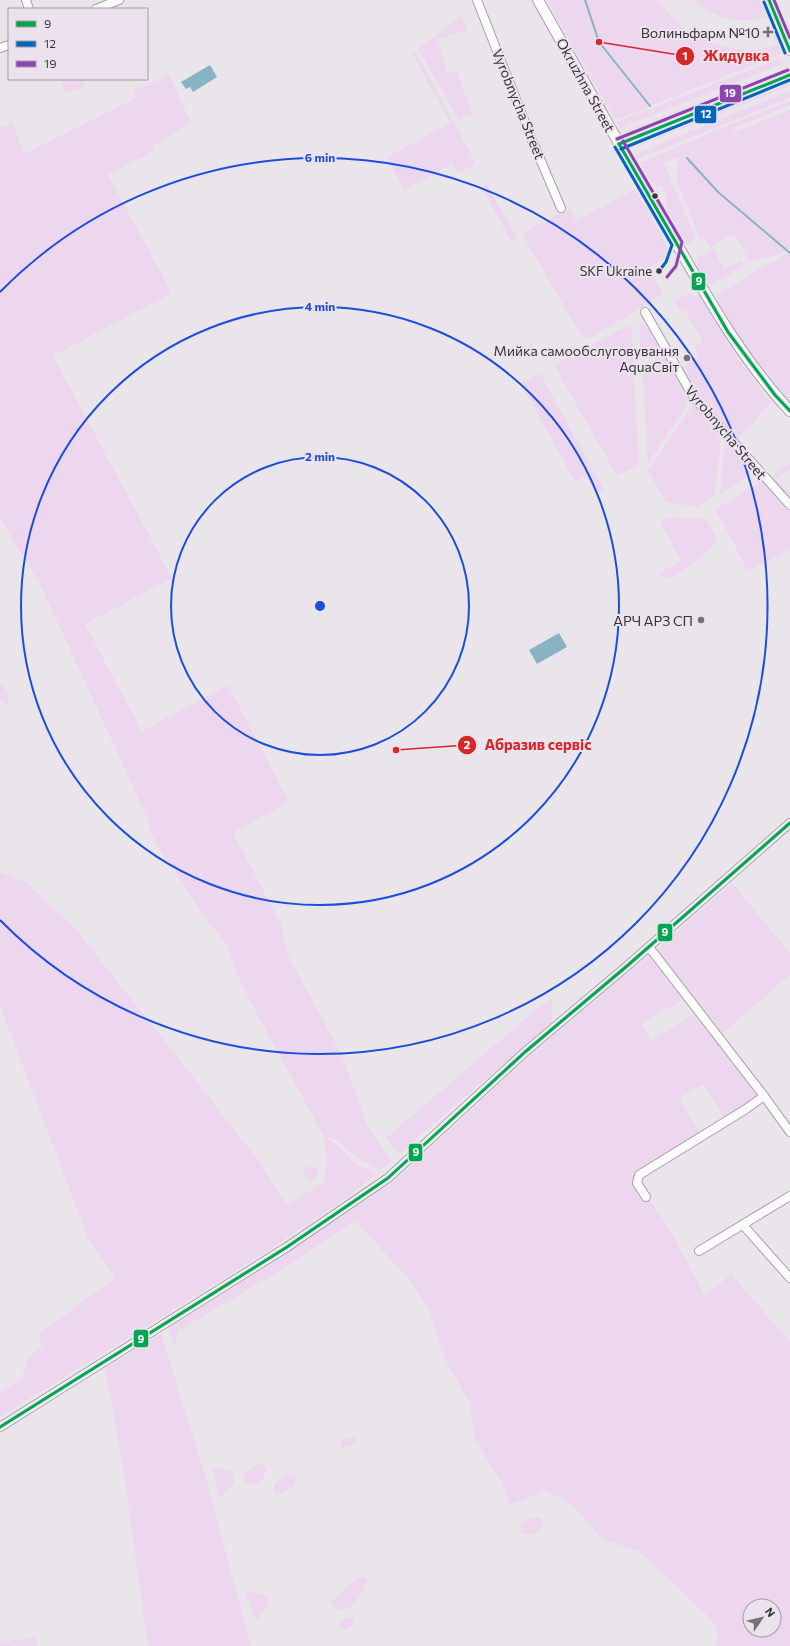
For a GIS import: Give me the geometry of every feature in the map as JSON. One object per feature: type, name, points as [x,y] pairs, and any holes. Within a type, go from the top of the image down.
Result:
[{"type":"main road","name":"Okruzhna Street","points":[[538,0],[619,144],[728,332],[775,395],[790,411]]},
{"type":"street","points":[[99,8],[119,0]]},
{"type":"street","name":"Vyrobnycha Street","points":[[477,0],[532,140],[561,208]]},
{"type":"street","points":[[769,0],[790,51]]},
{"type":"street","points":[[619,144],[790,75]]},
{"type":"street","name":"Vyrobnycha Street","points":[[645,312],[694,398],[790,505]]},
{"type":"street","points":[[0,1427],[287,1247],[388,1178],[525,1052],[649,947],[790,823]]},
{"type":"street","points":[[649,947],[790,1132]]},
{"type":"street","points":[[646,1197],[637,1183],[639,1175],[746,1110],[764,1096]]},
{"type":"street","points":[[699,1251],[790,1196]]},
{"type":"street","points":[[743,1225],[790,1278]]},
{"type":"shaded area","points":[[547,0],[658,0],[678,24],[693,34],[711,42],[742,50],[752,50],[777,46],[773,37],[779,34],[786,52],[615,120]]},
{"type":"shaded area","points":[[694,0],[759,0],[766,17],[747,20],[728,19],[710,12]]},
{"type":"shaded area","points":[[462,16],[468,30],[438,39],[447,73],[456,70],[473,115],[459,120],[418,48]]},
{"type":"shaded area","points":[[416,52],[476,164],[458,174],[452,164],[404,190],[387,157],[450,123],[413,54]]},
{"type":"shaded area","points":[[778,59],[780,63],[789,61],[620,128],[617,122]]},
{"type":"shaded area","points":[[790,66],[784,73],[630,134],[623,132]]},
{"type":"shaded area","points":[[169,75],[191,122],[154,145],[152,152],[108,175],[172,293],[53,356],[172,578],[85,624],[142,731],[228,685],[289,802],[233,833],[281,924],[288,955],[342,1056],[367,1124],[391,1162],[380,1170],[358,1158],[338,1141],[325,1136],[346,1153],[357,1165],[377,1174],[338,1204],[255,1259],[0,1417],[0,1392],[21,1379],[29,1356],[42,1346],[39,1334],[115,1278],[88,1238],[0,1006],[0,872],[28,884],[78,932],[259,1160],[287,1206],[323,1182],[327,1160],[323,1135],[242,986],[226,943],[202,915],[175,870],[163,855],[152,835],[145,813],[40,584],[0,518],[0,128],[13,123],[24,154],[136,98],[133,91]]},
{"type":"shaded area","points":[[60,80],[83,80],[86,86],[66,93]]},
{"type":"shaded area","points":[[788,80],[790,81],[790,86],[637,147],[636,145],[644,139]]},
{"type":"shaded area","points":[[790,91],[790,98],[637,159],[635,154]]},
{"type":"shaded area","points":[[790,101],[790,105],[734,128],[735,132],[790,110],[790,248],[785,252],[750,262],[734,234],[712,246],[724,269],[741,260],[743,264],[741,268],[710,285],[706,283],[697,266],[697,258],[711,250],[704,237],[700,239],[676,178],[677,157],[664,163],[695,236],[690,244],[684,244],[669,218],[667,204],[664,200],[668,197],[661,185],[657,187],[649,178],[640,163]]},
{"type":"shaded area","points":[[487,184],[517,238],[511,241],[481,187]]},
{"type":"shaded area","points":[[635,189],[668,248],[667,256],[649,269],[663,294],[591,338],[582,337],[522,234],[569,208],[576,221]]},
{"type":"shaded area","points":[[790,251],[790,401],[759,364],[740,338],[715,296]]},
{"type":"shaded area","points":[[689,293],[700,296],[736,356],[771,403],[737,439],[697,394],[682,367],[699,356],[694,347],[703,342],[684,309],[680,311],[674,301]]},
{"type":"shaded area","points":[[639,322],[647,325],[661,352],[641,359]]},
{"type":"shaded area","points":[[631,324],[639,465],[617,476],[554,365]]},
{"type":"shaded area","points":[[664,357],[690,401],[648,463],[642,365]]},
{"type":"shaded area","points":[[540,373],[604,490],[596,494],[586,476],[575,482],[521,383]]},
{"type":"shaded area","points":[[693,405],[721,437],[715,495],[697,507],[666,502],[648,471]]},
{"type":"shaded area","points":[[725,440],[749,468],[748,476],[720,494]]},
{"type":"shaded area","points":[[790,463],[790,469],[776,480],[790,495],[790,499],[776,484],[773,477],[775,472]]},
{"type":"shaded area","points":[[763,481],[790,510],[790,550],[748,571],[715,509]]},
{"type":"shaded area","points":[[669,517],[698,518],[707,520],[718,540],[700,557],[678,574],[670,578],[663,579],[659,573],[681,561],[660,521]]},
{"type":"shaded area","points":[[0,681],[8,693],[8,706],[0,701]]},
{"type":"shaded area","points":[[732,883],[790,953],[790,975],[723,1033],[656,950]]},
{"type":"shaded area","points":[[649,955],[683,999],[642,1024],[651,1040],[695,1014],[759,1096],[725,1119],[703,1084],[679,1098],[701,1134],[635,1183],[655,1207],[682,1252],[705,1296],[731,1274],[790,1342],[790,1646],[716,1646],[718,1635],[712,1620],[640,1552],[603,1539],[567,1500],[545,1491],[510,1505],[501,1481],[475,1440],[470,1403],[443,1356],[429,1311],[410,1280],[355,1221],[286,1267],[178,1331],[175,1348],[168,1328],[389,1186],[531,1055]]},
{"type":"shaded area","points":[[552,999],[552,1022],[399,1154],[386,1138],[544,1003]]},
{"type":"shaded area","points":[[311,1166],[316,1168],[318,1173],[316,1178],[311,1180],[306,1178],[304,1173],[306,1168]]},
{"type":"shaded area","points":[[161,1333],[207,1482],[251,1646],[148,1646],[123,1468],[105,1368]]},
{"type":"shaded area","points":[[354,1437],[357,1440],[354,1445],[343,1447],[340,1444],[342,1439]]},
{"type":"shaded area","points":[[258,1464],[264,1465],[267,1471],[261,1481],[249,1486],[243,1482],[245,1472]]},
{"type":"shaded area","points":[[212,1466],[232,1472],[235,1483],[219,1499]]},
{"type":"shaded area","points":[[284,1474],[293,1476],[296,1480],[291,1489],[281,1494],[274,1492],[274,1484]]},
{"type":"shaded area","points":[[540,1517],[544,1522],[542,1529],[528,1534],[520,1531],[521,1524],[530,1519]]},
{"type":"shaded area","points":[[364,1577],[368,1580],[363,1592],[351,1607],[339,1610],[332,1604],[332,1601],[357,1578]]},
{"type":"shaded area","points":[[245,1591],[267,1595],[269,1603],[256,1621]]},
{"type":"shaded area","points":[[346,1618],[353,1618],[354,1624],[348,1629],[339,1629],[340,1624]]},
{"type":"shaded area","points":[[36,1637],[37,1646],[0,1646],[0,1642]]},
{"type":"water","points":[[210,65],[217,77],[193,92],[190,87],[186,89],[181,82]]},
{"type":"water","points":[[559,633],[567,647],[537,664],[529,650]]},
{"type":"waterway","points":[[585,0],[599,42],[650,106]]},
{"type":"waterway","points":[[687,158],[718,192],[790,253]]},
{"type":"transit line","name":"9","points":[[769,0],[790,51]]},
{"type":"transit line","name":"19","points":[[774,0],[790,38]]},
{"type":"transit line","name":"12","points":[[764,2],[785,53]]},
{"type":"transit line","name":"19","points":[[617,139],[788,70]]},
{"type":"transit line","name":"9","points":[[619,144],[790,75]]},
{"type":"transit line","name":"12","points":[[621,149],[790,80]]},
{"type":"transit line","name":"19","points":[[623,141],[682,242],[676,266],[667,277]]},
{"type":"transit line","name":"9","points":[[619,144],[728,332],[775,395],[790,411]]},
{"type":"transit line","name":"12","points":[[615,147],[672,245],[666,262],[659,271]]},
{"type":"transit line","name":"9","points":[[0,1427],[287,1247],[388,1178],[525,1052],[627,966],[790,823]]},
{"type":"place","name":"Волиньфарм №10","points":[[768,32]]},
{"type":"place","name":"Жидувка","points":[[599,42]]},
{"type":"place","name":"SKF Ukraine","points":[[659,271]]},
{"type":"place","name":"Мийка самообслуговування AquaСвіт","points":[[687,358]]},
{"type":"place","name":"АРЧ АРЗ СП","points":[[701,620]]},
{"type":"place","name":"Абразив сервіс","points":[[396,750]]}]
